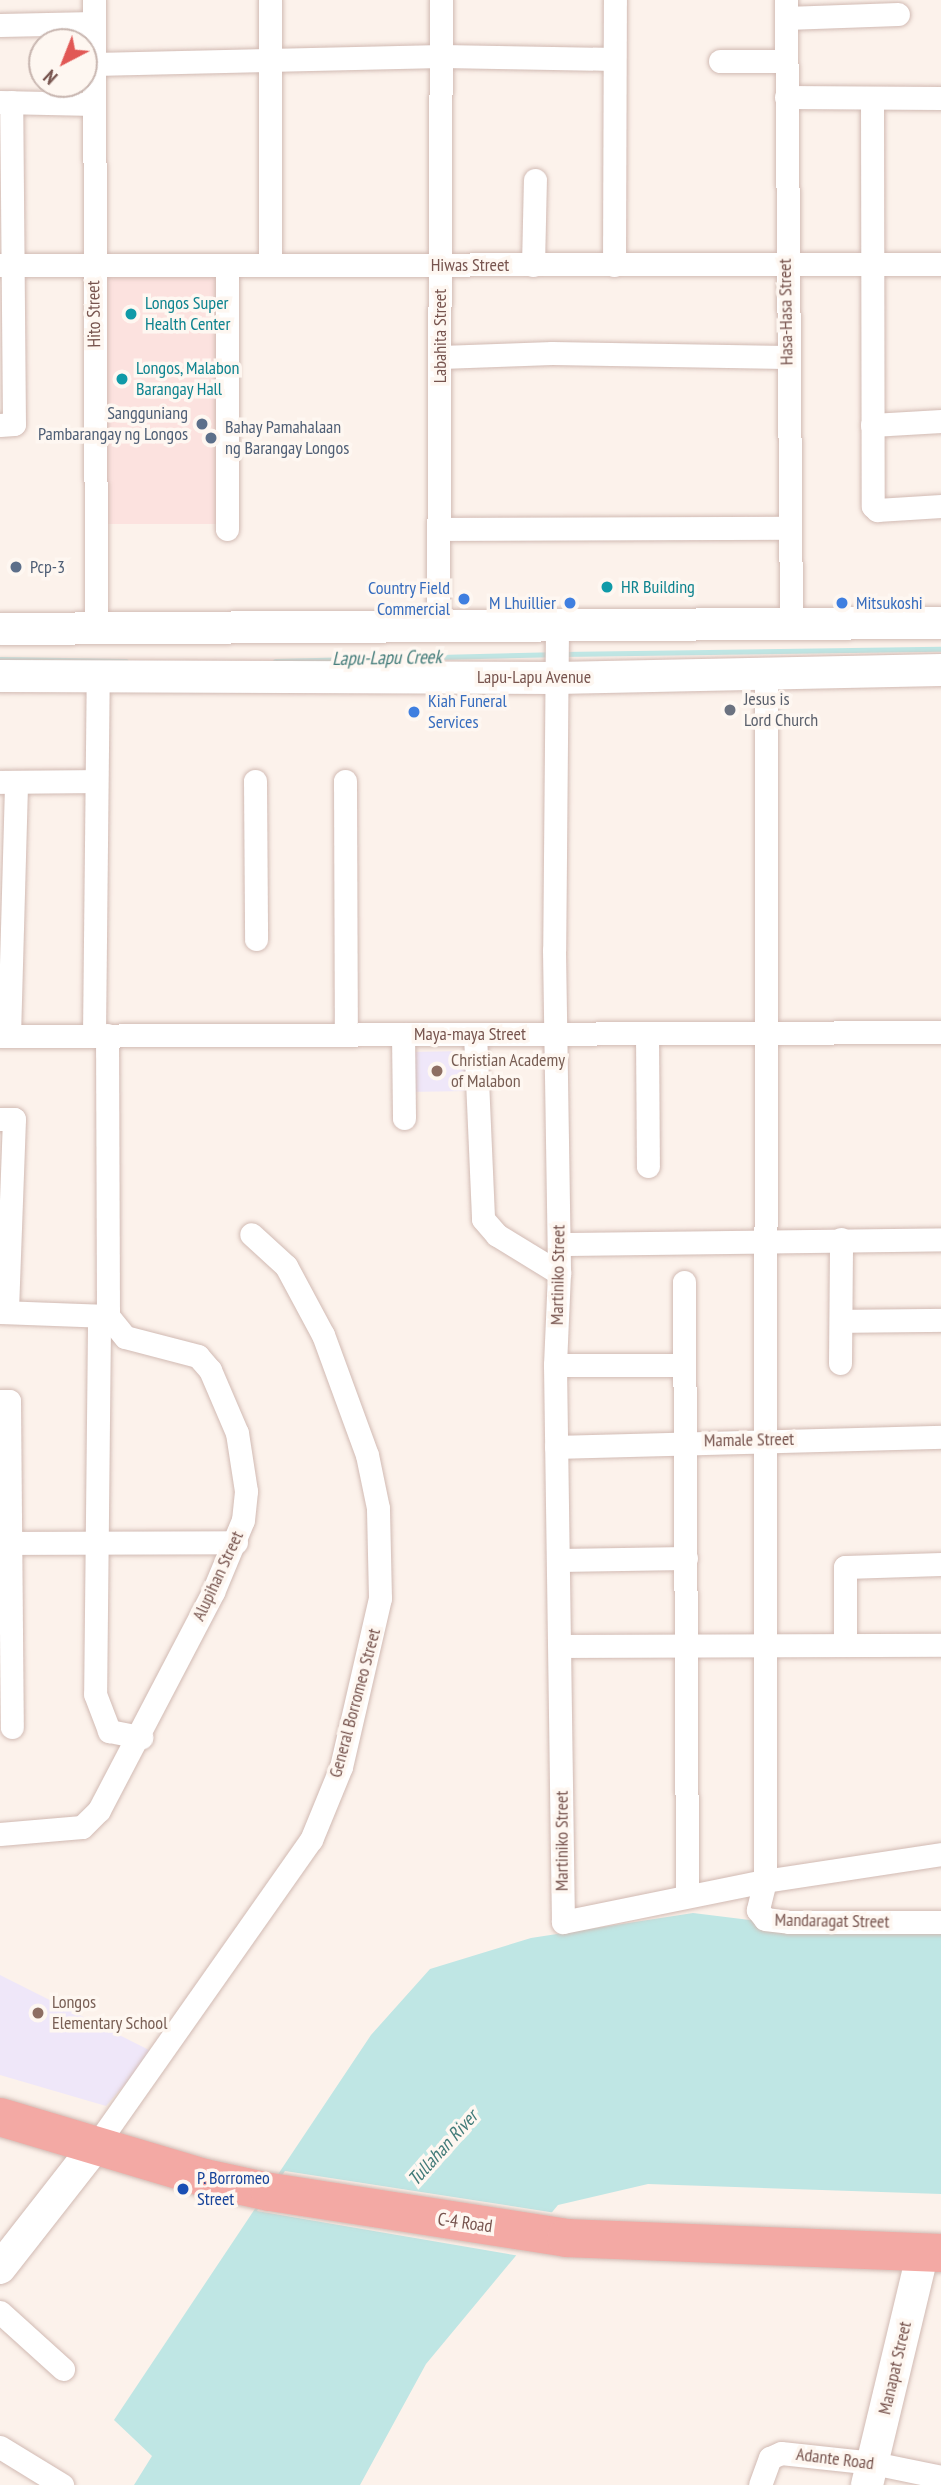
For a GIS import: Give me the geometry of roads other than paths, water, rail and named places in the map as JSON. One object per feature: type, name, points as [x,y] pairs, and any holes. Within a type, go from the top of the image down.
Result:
[{"type":"highway","name":"C-4 Road","points":[[0,2117],[205,2178],[271,2192],[566,2238],[932,2253]]},
{"type":"main road","name":"Lapu-Lapu Avenue","points":[[0,676],[211,677],[557,652],[791,625],[941,623]]},
{"type":"main road","points":[[210,627],[211,677]]},
{"type":"main road","name":"Lapu-Lapu Avenue","points":[[0,629],[438,629],[557,652],[766,674],[941,670]]},
{"type":"main road","name":"General Borromeo Street","points":[[0,2268],[97,2144]]},
{"type":"main road","name":"Manapat Street","points":[[870,2474],[932,2253]]},
{"type":"street","name":"Hito Street","points":[[94,0],[94,28]]},
{"type":"street","points":[[270,0],[270,265]]},
{"type":"street","name":"Labahita Street","points":[[438,629],[442,56],[440,0]]},
{"type":"street","points":[[614,265],[615,0]]},
{"type":"street","points":[[786,9],[874,7],[898,15]]},
{"type":"street","name":"Hasa-Hasa Street","points":[[786,9],[785,264],[791,625]]},
{"type":"street","points":[[0,24],[94,23]]},
{"type":"street","points":[[98,64],[442,56],[613,59]]},
{"type":"street","points":[[720,61],[786,61]]},
{"type":"street","points":[[786,97],[941,98]]},
{"type":"street","name":"Hito Street","points":[[94,98],[96,628]]},
{"type":"street","points":[[872,98],[869,264],[874,509],[941,506]]},
{"type":"street","points":[[0,425],[14,424],[6,265],[5,102],[94,104]]},
{"type":"street","points":[[533,265],[536,180]]},
{"type":"street","name":"Hiwas Street","points":[[6,265],[941,264]]},
{"type":"street","points":[[227,265],[227,529]]},
{"type":"street","points":[[441,357],[552,353],[786,357]]},
{"type":"street","points":[[872,425],[941,421]]},
{"type":"street","points":[[438,529],[788,528]]},
{"type":"street","name":"Martiniko Street","points":[[557,652],[556,1034],[559,1273],[555,1365],[562,1646],[563,1922],[687,1895]]},
{"type":"street","points":[[765,1881],[766,674]]},
{"type":"street","points":[[98,676],[93,782],[101,1035],[105,1315],[99,1325],[95,1694],[109,1731],[141,1737]]},
{"type":"street","points":[[345,781],[346,1033]]},
{"type":"street","points":[[4,1036],[8,782],[93,782]]},
{"type":"street","points":[[255,782],[256,939]]},
{"type":"street","name":"Maya-maya Street","points":[[4,1036],[941,1032]]},
{"type":"street","points":[[647,1033],[648,1166]]},
{"type":"street","points":[[403,1034],[404,1118]]},
{"type":"street","points":[[475,1034],[483,1219],[497,1235],[559,1273]]},
{"type":"street","points":[[0,1119],[14,1119],[4,1312],[105,1315]]},
{"type":"street","name":"General Borromeo Street","points":[[97,2144],[311,1840],[341,1767],[380,1598],[379,1508],[367,1455],[323,1335],[286,1266],[251,1234]]},
{"type":"street","points":[[559,1244],[765,1238],[941,1240]]},
{"type":"street","points":[[841,1239],[841,1363]]},
{"type":"street","points":[[684,1282],[688,1647],[687,1895],[941,1854]]},
{"type":"street","name":"Alupihan Street","points":[[0,1834],[82,1827],[99,1810],[141,1737],[236,1542],[246,1491],[237,1433],[210,1370],[198,1356],[125,1337],[105,1315]]},
{"type":"street","points":[[841,1321],[941,1320]]},
{"type":"street","points":[[555,1365],[684,1365]]},
{"type":"street","points":[[0,1401],[9,1401],[4,1543],[12,1727]]},
{"type":"street","name":"Mamale Street","points":[[556,1447],[685,1441],[941,1437]]},
{"type":"street","points":[[4,1543],[236,1542]]},
{"type":"street","points":[[559,1560],[687,1558]]},
{"type":"street","points":[[845,1644],[845,1567],[941,1564]]},
{"type":"street","points":[[562,1646],[941,1645]]},
{"type":"street","name":"Mandaragat Street","points":[[765,1881],[758,1910],[765,1919],[941,1922]]},
{"type":"street","points":[[0,2312],[63,2369]]},
{"type":"street","points":[[0,2447],[62,2485]]},
{"type":"street","name":"Adante Road","points":[[760,2485],[770,2458],[781,2453],[870,2474],[941,2477]]},
{"type":"water","name":"Tullahan River","points":[[693,1913],[815,1928],[941,1933],[941,2194],[648,2184],[558,2205],[426,2364],[360,2485],[134,2485],[152,2456],[114,2420],[371,2035],[430,1969],[531,1938]]},
{"type":"waterway","points":[[562,654],[941,649]]},
{"type":"waterway","name":"Lapu-Lapu Creek","points":[[275,661],[552,654]]},
{"type":"waterway","name":"Lapu-Lapu Creek","points":[[0,659],[126,661]]},
{"type":"place","name":"Longos Super Health Center","points":[[131,314]]},
{"type":"place","name":"Longos, Malabon Barangay Hall","points":[[122,379]]},
{"type":"place","name":"Sangguniang Pambarangay ng Longos","points":[[202,424]]},
{"type":"place","name":"Bahay Pamahalaan ng Barangay Longos","points":[[211,438]]},
{"type":"place","name":"Pcp-3","points":[[16,567]]},
{"type":"place","name":"HR Building","points":[[607,587]]},
{"type":"place","name":"Country Field Commercial","points":[[464,599]]},
{"type":"place","name":"M Lhuillier","points":[[570,603]]},
{"type":"place","name":"Mitsukoshi","points":[[842,603]]},
{"type":"place","name":"Jesus is Lord Church","points":[[730,710]]},
{"type":"place","name":"Kiah Funeral Services","points":[[414,712]]},
{"type":"place","name":"Christian Academy of Malabon","points":[[437,1071]]},
{"type":"place","name":"Longos Elementary School","points":[[38,2013]]},
{"type":"place","name":"P. Borromeo Street","points":[[183,2189]]}]
